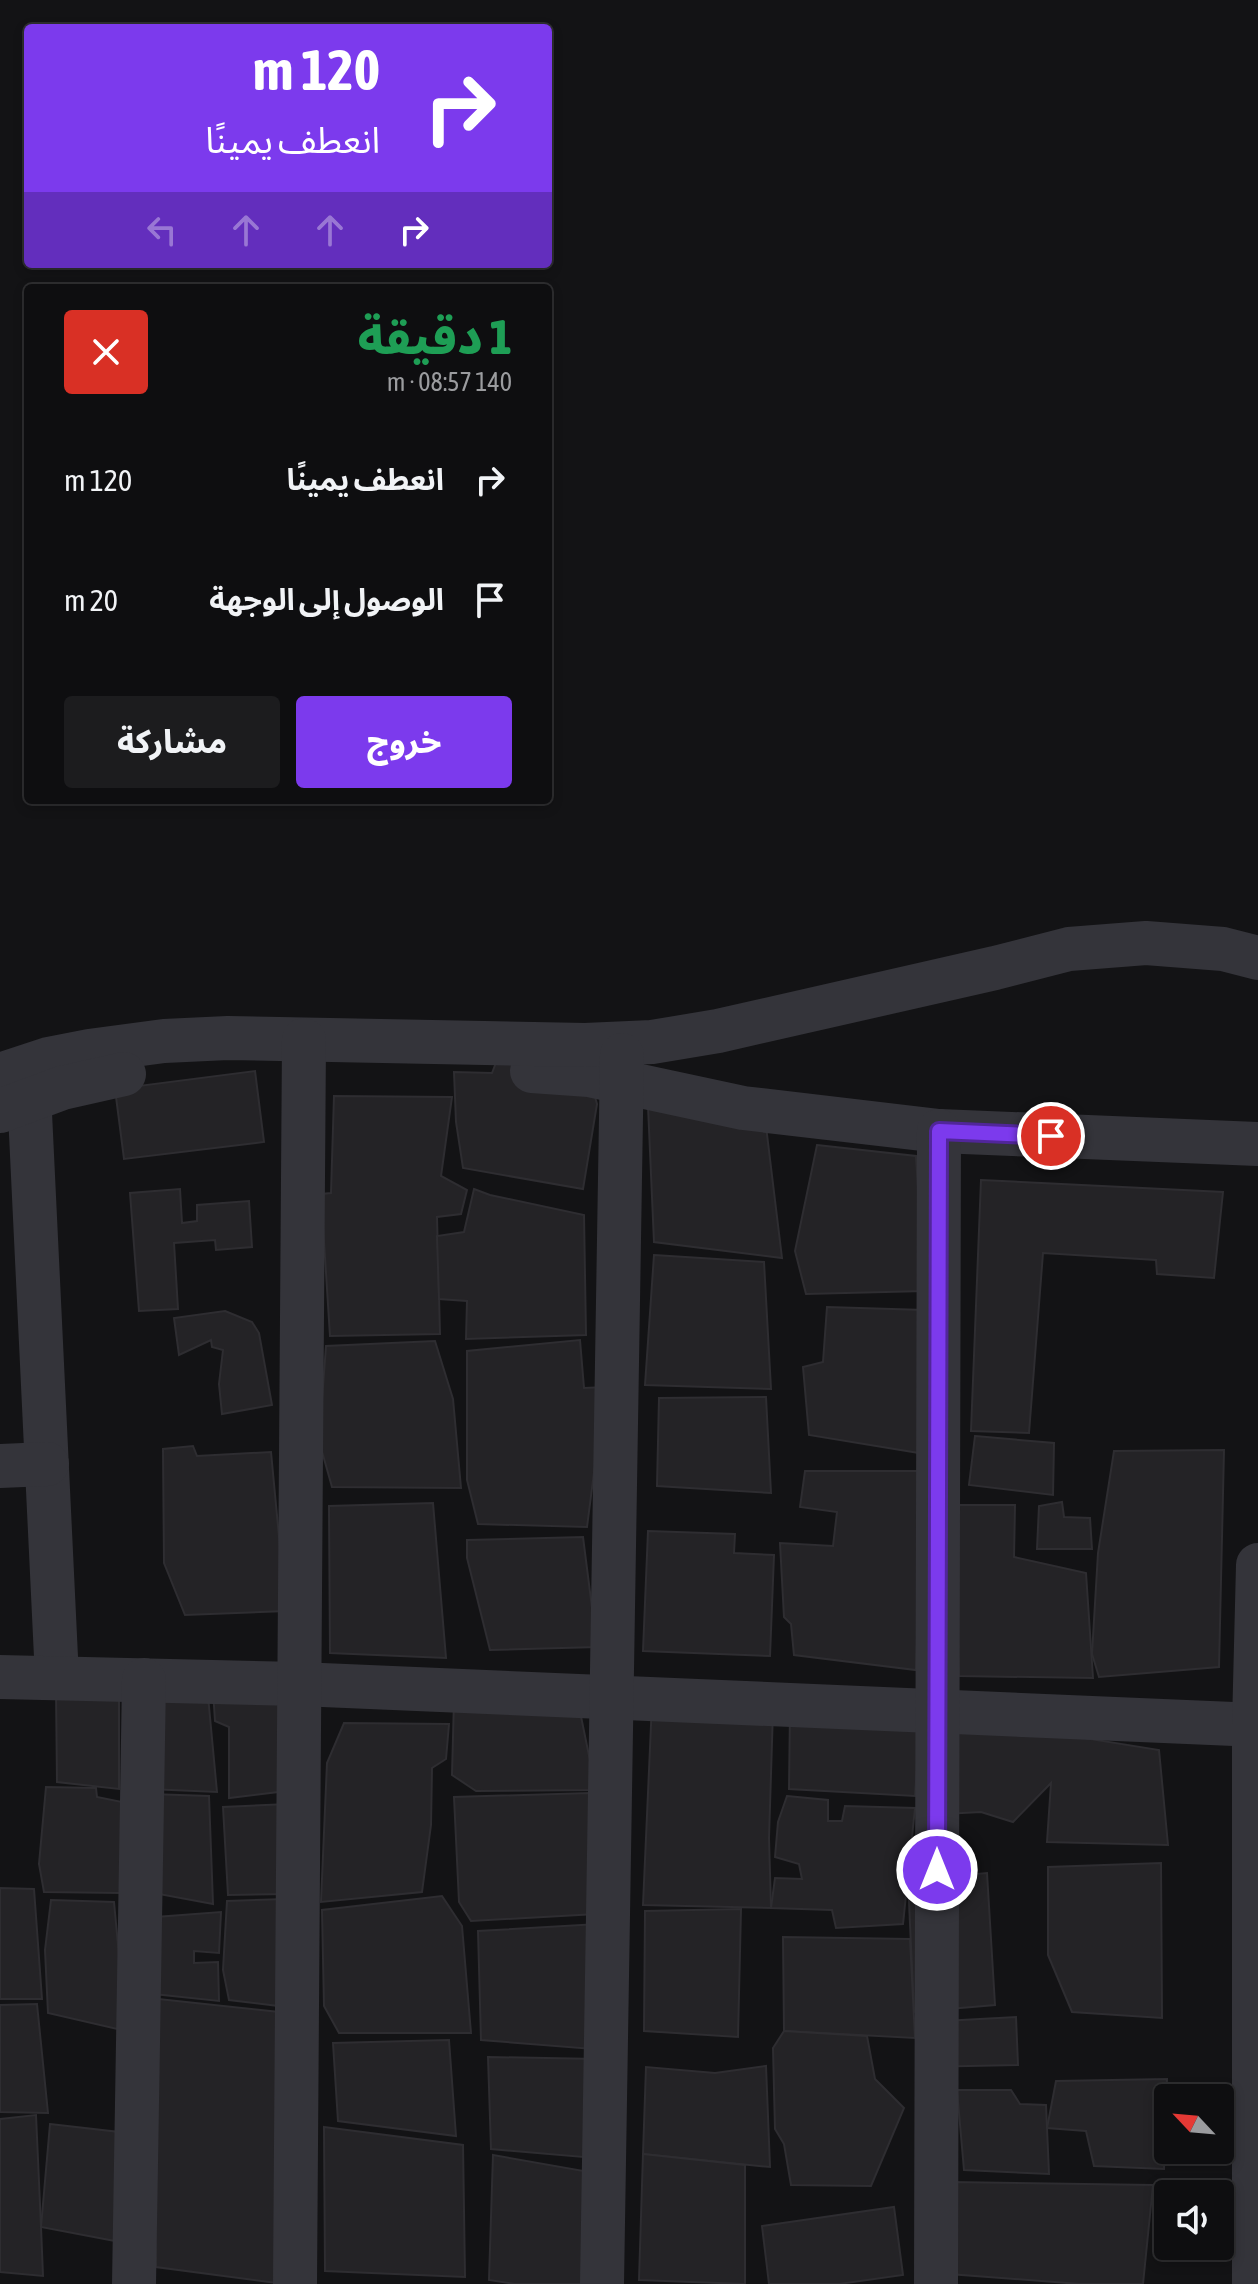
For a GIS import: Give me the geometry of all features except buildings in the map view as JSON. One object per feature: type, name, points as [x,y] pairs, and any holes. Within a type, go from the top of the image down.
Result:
[{"type":"street","points":[[57,1678],[47,1464],[14,1088],[89,1051],[164,1041],[228,1038],[304,1052],[589,1075],[622,1063],[652,1042],[718,1031],[1069,949],[1146,943],[1223,949],[1258,958]]},
{"type":"street","points":[[295,2284],[304,1052]]},
{"type":"street","points":[[622,1063],[743,1108],[939,1131],[1258,1144]]},
{"type":"street","points":[[602,2284],[622,1063]]},
{"type":"street","points":[[936,2284],[939,1131]]},
{"type":"street","points":[[0,1466],[47,1464]]},
{"type":"street","points":[[1254,2284],[1258,1565]]},
{"type":"street","points":[[0,1677],[299,1684],[1256,1725]]},
{"type":"street","points":[[134,2284],[144,1680]]},
{"type":"route","points":[[937,1870],[939,1131],[1051,1136]]}]
